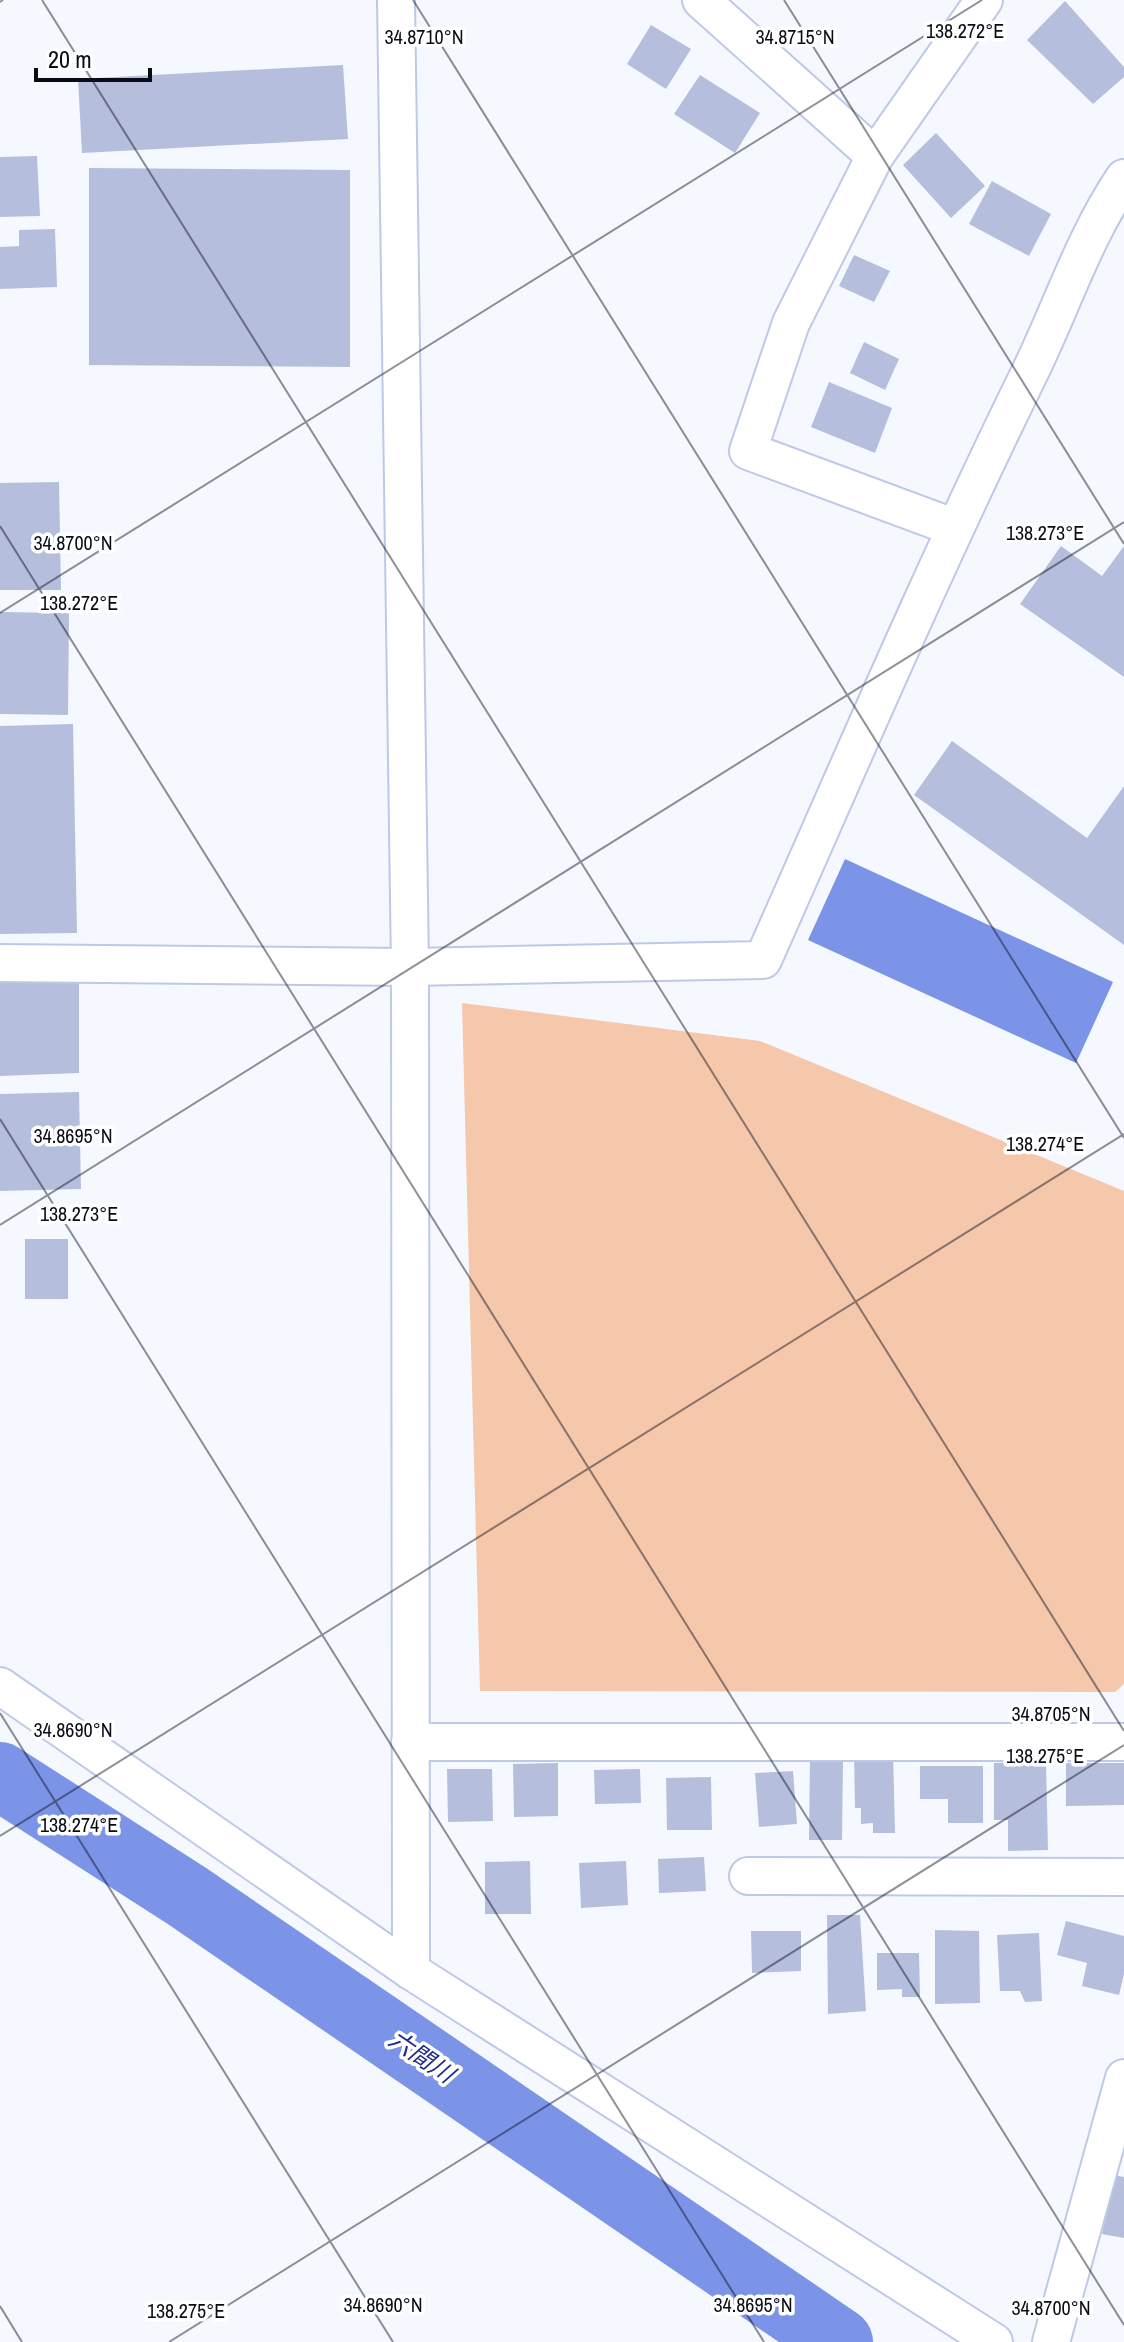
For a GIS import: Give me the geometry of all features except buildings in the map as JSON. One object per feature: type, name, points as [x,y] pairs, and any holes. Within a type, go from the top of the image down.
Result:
[{"type":"street","points":[[396,0],[410,967],[411,1971]]},
{"type":"street","points":[[953,527],[748,451],[791,323],[875,156],[984,0]]},
{"type":"street","points":[[711,3],[875,156]]},
{"type":"street","points":[[0,963],[410,967],[763,960],[953,527],[1038,355],[1097,218],[1124,178]]},
{"type":"street","points":[[0,1686],[411,1971],[994,2342]]},
{"type":"street","points":[[410,1742],[1124,1742]]},
{"type":"street","points":[[748,1876],[1124,1877]]},
{"type":"street","points":[[1051,2342],[1124,2078]]},
{"type":"shaded area","points":[[462,1003],[760,1041],[1124,1191],[1124,1684],[1115,1692],[480,1691]]},
{"type":"water","points":[[845,859],[1113,982],[1076,1063],[808,940]]},
{"type":"waterway","name":"六間川","points":[[0,1776],[187,1896],[839,2342]]}]
